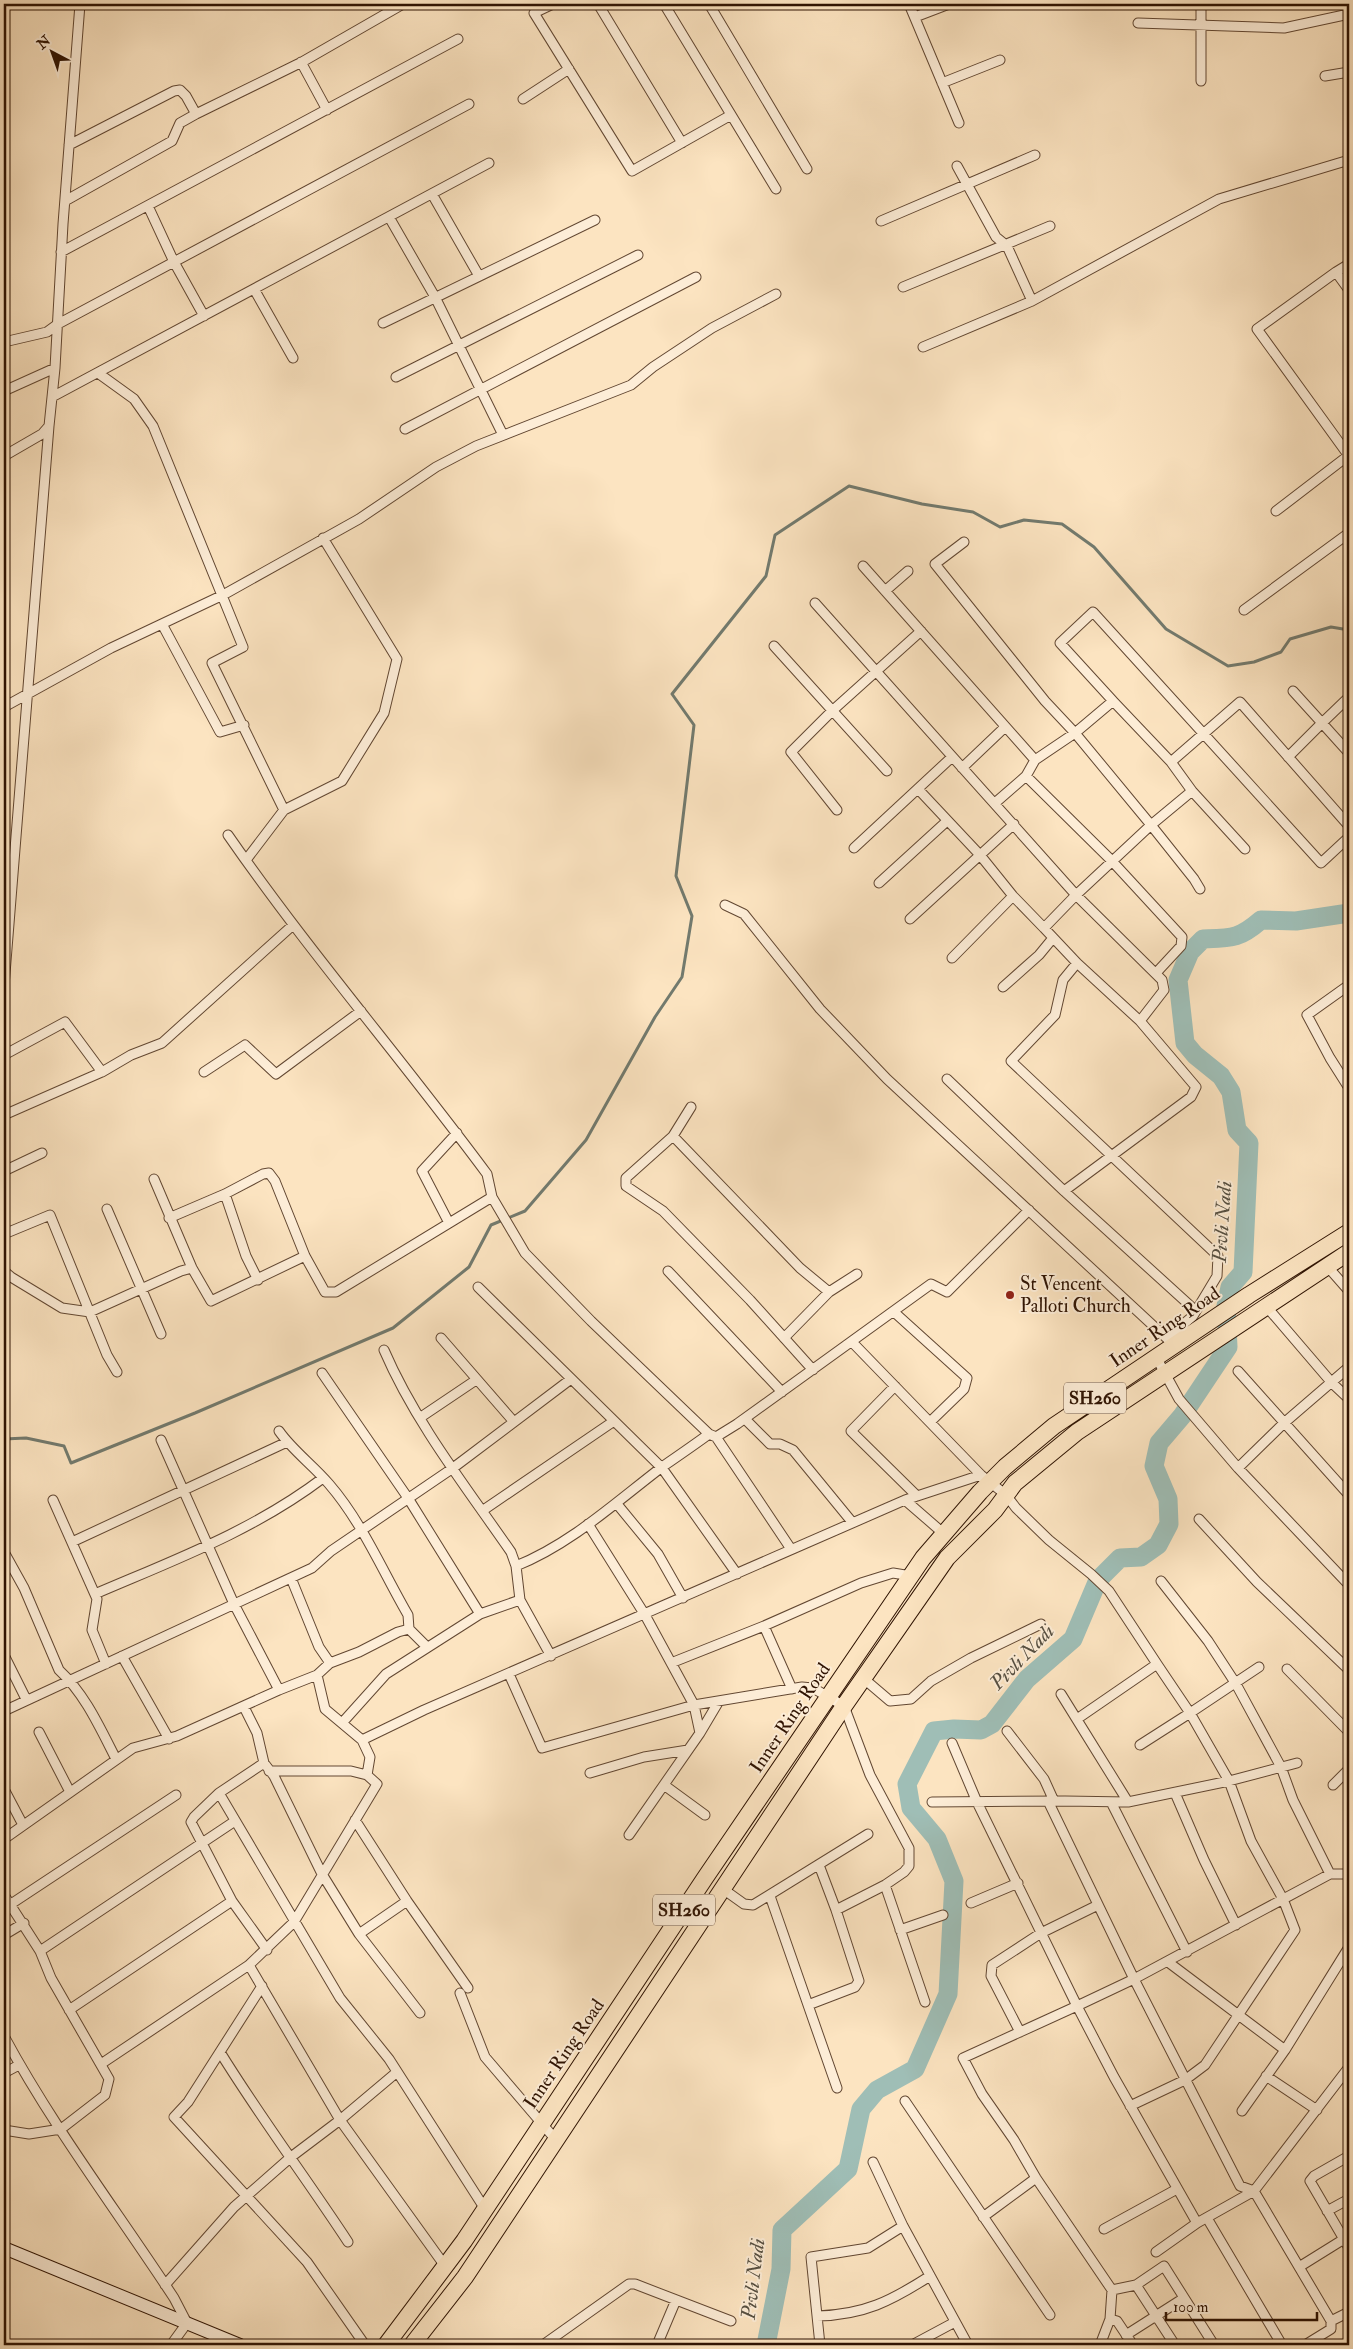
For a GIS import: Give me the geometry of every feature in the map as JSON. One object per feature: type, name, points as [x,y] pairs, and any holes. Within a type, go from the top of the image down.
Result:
[{"type":"highway","name":"Inner Ring Road","points":[[386,2345],[485,2209],[911,1576],[985,1478],[1054,1426],[1156,1357],[1171,1342],[1207,1323],[1349,1232]]},
{"type":"highway","name":"Inner Ring Road","points":[[412,2345],[465,2277],[844,1706],[947,1558],[995,1510],[1015,1482],[1077,1432],[1349,1252]]},
{"type":"street","points":[[4,986],[49,426],[56,368],[65,201],[80,4]]},
{"type":"street","points":[[65,201],[172,141],[180,123],[301,62],[403,4]]},
{"type":"street","points":[[553,4],[534,13],[632,171],[731,115]]},
{"type":"street","points":[[598,4],[682,143]]},
{"type":"street","points":[[664,4],[776,189]]},
{"type":"street","points":[[709,4],[807,169]]},
{"type":"street","points":[[909,4],[959,123]]},
{"type":"street","points":[[915,17],[949,4]]},
{"type":"street","points":[[1201,81],[1202,4]]},
{"type":"street","points":[[1138,23],[1284,28],[1349,14]]},
{"type":"street","points":[[62,252],[458,39]]},
{"type":"street","points":[[942,83],[1000,60]]},
{"type":"street","points":[[301,62],[326,110]]},
{"type":"street","points":[[523,99],[569,69]]},
{"type":"street","points":[[1325,76],[1349,72]]},
{"type":"street","points":[[69,145],[174,91],[180,90],[186,96],[196,114]]},
{"type":"street","points":[[4,342],[47,332],[58,324],[469,104]]},
{"type":"street","points":[[881,221],[1035,155]]},
{"type":"street","points":[[923,347],[1032,301],[1219,199],[1349,160]]},
{"type":"street","points":[[52,397],[489,163]]},
{"type":"street","points":[[957,166],[996,237],[1005,244],[1032,301]]},
{"type":"street","points":[[432,194],[479,276]]},
{"type":"street","points":[[148,206],[174,262],[204,316]]},
{"type":"street","points":[[389,217],[436,297],[503,435]]},
{"type":"street","points":[[382,323],[595,220]]},
{"type":"street","points":[[903,287],[1050,226]]},
{"type":"street","points":[[396,377],[638,255]]},
{"type":"street","points":[[1276,511],[1349,456],[1257,329],[1349,264]]},
{"type":"street","points":[[1336,272],[1349,290]]},
{"type":"street","points":[[405,429],[696,277]]},
{"type":"street","points":[[254,289],[293,358]]},
{"type":"street","points":[[4,707],[111,648],[223,595],[359,519],[436,467],[476,446],[630,385],[653,367],[712,328],[776,294]]},
{"type":"street","points":[[4,391],[56,368]]},
{"type":"street","points":[[98,373],[134,399],[153,426],[243,646],[212,664],[244,725],[284,810]]},
{"type":"street","points":[[4,456],[42,434],[49,426]]},
{"type":"street","points":[[1244,610],[1349,534]]},
{"type":"street","points":[[246,860],[284,810],[342,781],[384,714],[396,659],[323,538]]},
{"type":"street","points":[[964,542],[936,564],[1045,701],[1075,733],[1151,824],[1200,889]]},
{"type":"street","points":[[862,566],[921,631],[1004,728],[1035,760]]},
{"type":"street","points":[[885,591],[908,571]]},
{"type":"street","points":[[815,603],[1076,895],[1162,980],[1164,990],[1140,1021]]},
{"type":"street","points":[[1245,849],[1192,791],[1171,762],[1060,643],[1093,612],[1321,863],[1349,837]]},
{"type":"street","points":[[162,624],[220,732],[244,725]]},
{"type":"street","points":[[836,810],[791,752],[832,711],[921,631]]},
{"type":"street","points":[[774,646],[887,772]]},
{"type":"street","points":[[1293,690],[1349,753]]},
{"type":"street","points":[[1288,757],[1349,697]]},
{"type":"street","points":[[995,803],[1026,776],[1035,760],[1075,733],[1113,701]]},
{"type":"street","points":[[1171,762],[1240,702],[1349,826]]},
{"type":"street","points":[[962,768],[1004,728]]},
{"type":"street","points":[[854,848],[952,758]]},
{"type":"street","points":[[1026,776],[1111,860],[1182,937],[1181,946],[1156,973]]},
{"type":"street","points":[[918,789],[980,855],[1013,896],[1053,938],[1077,963],[1140,1021],[1196,1087],[1191,1097],[1113,1157],[1064,1191]]},
{"type":"street","points":[[1044,928],[1111,860],[1192,791]]},
{"type":"street","points":[[879,883],[947,821]]},
{"type":"street","points":[[910,919],[1014,824]]},
{"type":"street","points":[[228,835],[293,925],[457,1133],[487,1174],[492,1197],[525,1253],[591,1321],[713,1436],[791,1549]]},
{"type":"street","points":[[952,958],[1013,896]]},
{"type":"street","points":[[725,905],[744,914],[820,1009],[887,1079],[1171,1342],[1196,1311],[1217,1276],[1218,1256],[1011,1060],[1055,1015],[1063,980],[1077,963]]},
{"type":"street","points":[[4,1115],[102,1072],[130,1055],[162,1043],[293,925]]},
{"type":"street","points":[[1004,987],[1040,954],[1053,938]]},
{"type":"street","points":[[1349,985],[1307,1015],[1330,1058],[1349,1088]]},
{"type":"street","points":[[204,1072],[245,1045],[276,1074],[361,1011]]},
{"type":"street","points":[[4,1055],[65,1022],[102,1072]]},
{"type":"street","points":[[946,1079],[1064,1191],[1196,1311]]},
{"type":"street","points":[[691,1107],[673,1136],[626,1178],[626,1186],[663,1211],[813,1370]]},
{"type":"street","points":[[449,1223],[422,1171],[457,1133]]},
{"type":"street","points":[[673,1136],[800,1268],[829,1292]]},
{"type":"street","points":[[4,1172],[42,1153]]},
{"type":"street","points":[[169,1218],[225,1194],[263,1174],[269,1173],[275,1180],[305,1256],[325,1292],[336,1292],[492,1197]]},
{"type":"street","points":[[154,1178],[169,1218],[192,1268],[211,1301],[305,1256]]},
{"type":"street","points":[[225,1194],[246,1256],[258,1280]]},
{"type":"street","points":[[107,1209],[161,1334]]},
{"type":"street","points":[[516,1566],[541,1556],[617,1504],[662,1468],[713,1436],[745,1419],[931,1284],[947,1292],[1029,1210]]},
{"type":"street","points":[[4,1234],[50,1215],[117,1372]]},
{"type":"street","points":[[1328,1266],[1349,1291]]},
{"type":"street","points":[[4,1271],[62,1308],[90,1312],[181,1271],[192,1268]]},
{"type":"street","points":[[668,1271],[782,1392]]},
{"type":"street","points":[[784,1338],[829,1292],[857,1274]]},
{"type":"street","points":[[478,1287],[662,1468],[737,1574]]},
{"type":"street","points":[[1266,1306],[1349,1400]]},
{"type":"street","points":[[894,1312],[967,1378],[964,1389],[930,1422]]},
{"type":"street","points":[[441,1338],[514,1422]]},
{"type":"street","points":[[852,1342],[985,1478],[1006,1494],[1016,1508],[1049,1540],[1109,1591],[1190,1713],[1229,1781],[1251,1841],[1283,1900],[1296,1930],[1204,2065],[1185,2080],[1130,2106]]},
{"type":"street","points":[[384,1350],[397,1379],[453,1468],[511,1552],[516,1566],[520,1600],[551,1656]]},
{"type":"street","points":[[1156,1357],[1179,1399],[1238,1468],[1349,1585]]},
{"type":"street","points":[[1238,1468],[1284,1423],[1349,1367]]},
{"type":"street","points":[[1238,1371],[1349,1495]]},
{"type":"street","points":[[322,1373],[408,1498],[480,1614]]},
{"type":"street","points":[[4,1711],[26,1699],[312,1568],[331,1551],[453,1468],[571,1379]]},
{"type":"street","points":[[421,1417],[476,1380]]},
{"type":"street","points":[[895,1386],[851,1431],[917,1496]]},
{"type":"street","points":[[745,1419],[770,1444],[780,1444],[793,1450],[852,1522]]},
{"type":"street","points":[[482,1511],[614,1421]]},
{"type":"street","points":[[279,1431],[286,1442],[323,1478],[361,1530],[408,1616],[410,1629],[427,1647]]},
{"type":"street","points":[[161,1440],[234,1604],[279,1690]]},
{"type":"street","points":[[72,1542],[286,1442]]},
{"type":"street","points":[[95,1594],[208,1545],[290,1503],[323,1478]]},
{"type":"street","points":[[362,1740],[424,1710],[645,1615],[852,1522],[917,1496],[985,1478]]},
{"type":"street","points":[[53,1500],[97,1599],[92,1630],[106,1664]]},
{"type":"street","points":[[905,1500],[943,1533]]},
{"type":"street","points":[[617,1504],[658,1554],[683,1598]]},
{"type":"street","points":[[1199,1519],[1257,1582],[1349,1670]]},
{"type":"street","points":[[588,1524],[645,1615],[672,1663],[694,1706],[700,1733]]},
{"type":"street","points":[[4,1552],[24,1588],[59,1670],[70,1680],[90,1710],[116,1760]]},
{"type":"street","points":[[672,1663],[764,1626],[861,1583],[893,1573],[911,1576]]},
{"type":"street","points":[[291,1578],[319,1647],[330,1663]]},
{"type":"street","points":[[1161,1581],[1208,1641],[1236,1684],[1281,1767],[1293,1800],[1330,1874]]},
{"type":"street","points":[[342,1722],[386,1674],[480,1614],[520,1600]]},
{"type":"street","points":[[863,1678],[890,1701],[911,1699],[931,1681],[963,1662],[1041,1624]]},
{"type":"street","points":[[764,1626],[792,1688]]},
{"type":"street","points":[[4,1839],[132,1748],[169,1739],[244,1707],[279,1690],[317,1675],[330,1663],[360,1652],[398,1632],[410,1629]]},
{"type":"street","points":[[4,1655],[26,1699]]},
{"type":"street","points":[[122,1656],[169,1739]]},
{"type":"street","points":[[1077,1719],[1157,1664]]},
{"type":"street","points":[[1140,1744],[1236,1684],[1259,1667]]},
{"type":"street","points":[[1287,1669],[1349,1732]]},
{"type":"street","points":[[508,1674],[542,1748],[694,1706],[792,1688],[813,1688],[844,1706],[870,1775],[908,1848],[909,1866],[885,1886],[836,1910]]},
{"type":"street","points":[[317,1675],[325,1709],[362,1740],[370,1757],[367,1774]]},
{"type":"street","points":[[1061,1694],[1128,1802]]},
{"type":"street","points":[[629,1835],[700,1733],[719,1700]]},
{"type":"street","points":[[244,1707],[257,1733],[266,1767],[302,1831],[322,1874],[359,1934],[420,2013]]},
{"type":"street","points":[[1007,1731],[1044,1779],[1051,1801],[1098,1905],[1240,2186],[1254,2191],[1330,2321],[1331,2328],[1306,2345]]},
{"type":"street","points":[[39,1732],[70,1792]]},
{"type":"street","points":[[952,1743],[977,1802],[1077,2006],[1130,2106],[1197,2223]]},
{"type":"street","points":[[590,1773],[644,1757],[688,1750]]},
{"type":"street","points":[[932,1802],[1128,1802],[1229,1781],[1297,1763]]},
{"type":"street","points":[[101,2064],[249,1965],[267,1950],[294,1922],[377,1784],[367,1774],[351,1771],[266,1767],[219,1793],[192,1820],[202,1844],[232,1901],[267,1950]]},
{"type":"street","points":[[1333,1785],[1349,1768]]},
{"type":"street","points":[[664,1785],[705,1815]]},
{"type":"street","points":[[4,1789],[23,1825]]},
{"type":"street","points":[[219,1793],[340,1998],[397,2072],[485,2209]]},
{"type":"street","points":[[1175,1793],[1204,1860],[1236,1925]]},
{"type":"street","points":[[11,1904],[176,1795]]},
{"type":"street","points":[[1111,1802],[1187,1952]]},
{"type":"street","points":[[355,1820],[464,1990],[485,2057],[556,2140]]},
{"type":"street","points":[[40,1951],[235,1821]]},
{"type":"street","points":[[723,1889],[744,1904],[753,1905],[868,1834]]},
{"type":"street","points":[[808,2005],[855,1987],[859,1981],[819,1865]]},
{"type":"street","points":[[1100,2345],[1110,2319],[1112,2290],[982,2094],[963,2058],[1168,1962],[1330,1874],[1349,1874]]},
{"type":"street","points":[[971,1903],[1018,1883]]},
{"type":"street","points":[[885,1886],[925,2002]]},
{"type":"street","points":[[4,1894],[40,1951],[51,1978],[109,2079],[106,2095],[61,2129],[29,2134],[4,2130]]},
{"type":"street","points":[[770,1896],[837,2088]]},
{"type":"street","points":[[69,2010],[232,1901]]},
{"type":"street","points":[[359,1934],[407,1901]]},
{"type":"street","points":[[1020,2032],[992,1976],[992,1965],[1041,1934],[1098,1905]]},
{"type":"street","points":[[900,1930],[943,1915]]},
{"type":"street","points":[[4,1934],[24,1923]]},
{"type":"street","points":[[1242,2111],[1285,2050],[1349,1946]]},
{"type":"street","points":[[1168,1962],[1285,2050]]},
{"type":"street","points":[[249,1965],[340,2120],[445,2266]]},
{"type":"street","points":[[262,1986],[187,2104],[174,2117],[307,2262],[365,2345]]},
{"type":"street","points":[[4,2036],[19,2065],[165,2285],[187,2323]]},
{"type":"street","points":[[220,2052],[246,2094],[348,2242]]},
{"type":"street","points":[[4,2073],[19,2065]]},
{"type":"street","points":[[1156,2252],[1197,2223],[1254,2191],[1349,2068]]},
{"type":"street","points":[[165,2285],[234,2207],[291,2157],[340,2120],[397,2072]]},
{"type":"street","points":[[1266,2076],[1317,2110]]},
{"type":"street","points":[[905,2101],[1050,2315]]},
{"type":"street","points":[[1299,2267],[1348,2245],[1310,2181],[1314,2176],[1349,2156]]},
{"type":"street","points":[[873,2162],[903,2226],[968,2345]]},
{"type":"street","points":[[982,2217],[1036,2178]]},
{"type":"street","points":[[1104,2229],[1177,2190]]},
{"type":"street","points":[[1327,2211],[1349,2199]]},
{"type":"street","points":[[1207,2218],[1282,2345]]},
{"type":"street","points":[[820,2345],[811,2257],[868,2248],[903,2226]]},
{"type":"street","points":[[4,2248],[240,2345]]},
{"type":"street","points":[[1112,2290],[1136,2285],[1164,2266],[1214,2345]]},
{"type":"street","points":[[816,2316],[842,2315],[891,2300],[930,2276]]},
{"type":"street","points":[[544,2345],[629,2284],[635,2284],[731,2321]]},
{"type":"street","points":[[1136,2285],[1176,2345]]},
{"type":"street","points":[[1126,2335],[1184,2298]]},
{"type":"street","points":[[657,2345],[676,2300]]},
{"type":"street","points":[[1330,2321],[1349,2312]]},
{"type":"street","points":[[1110,2319],[1117,2321],[1133,2345]]},
{"type":"street","points":[[912,2345],[955,2322]]},
{"type":"street","points":[[171,2345],[187,2323]]},
{"type":"street","points":[[178,2335],[178,2345]]},
{"type":"waterway","points":[[4,1439],[26,1438],[64,1446],[71,1463],[195,1413],[393,1328],[469,1267],[491,1225],[525,1211],[586,1140],[655,1017],[682,977],[692,916],[676,876],[694,725],[672,694],[766,576],[775,535],[849,486],[922,504],[973,512],[1000,527],[1024,520],[1062,524],[1094,547],[1166,629],[1228,666],[1254,662],[1281,652],[1290,639],[1331,627],[1349,630]]},
{"type":"waterway","name":"Pivli Nadi","points":[[766,2345],[781,2269],[782,2230],[848,2169],[861,2109],[877,2090],[915,2069],[948,1994],[954,1881],[937,1839],[911,1808],[907,1784],[934,1731],[954,1729],[981,1730],[992,1724],[1027,1679],[1073,1639],[1098,1580],[1120,1558],[1141,1557],[1158,1545],[1169,1524],[1168,1499],[1154,1466],[1159,1443],[1182,1416],[1228,1347],[1226,1306],[1230,1287],[1243,1272],[1249,1143],[1237,1130],[1231,1092],[1221,1076],[1195,1055],[1185,1043],[1178,980],[1190,952],[1203,939],[1235,936],[1247,931],[1261,920],[1296,921],[1349,913]]},
{"type":"place","name":"St Vencent Palloti Church","points":[[1010,1295]]}]
